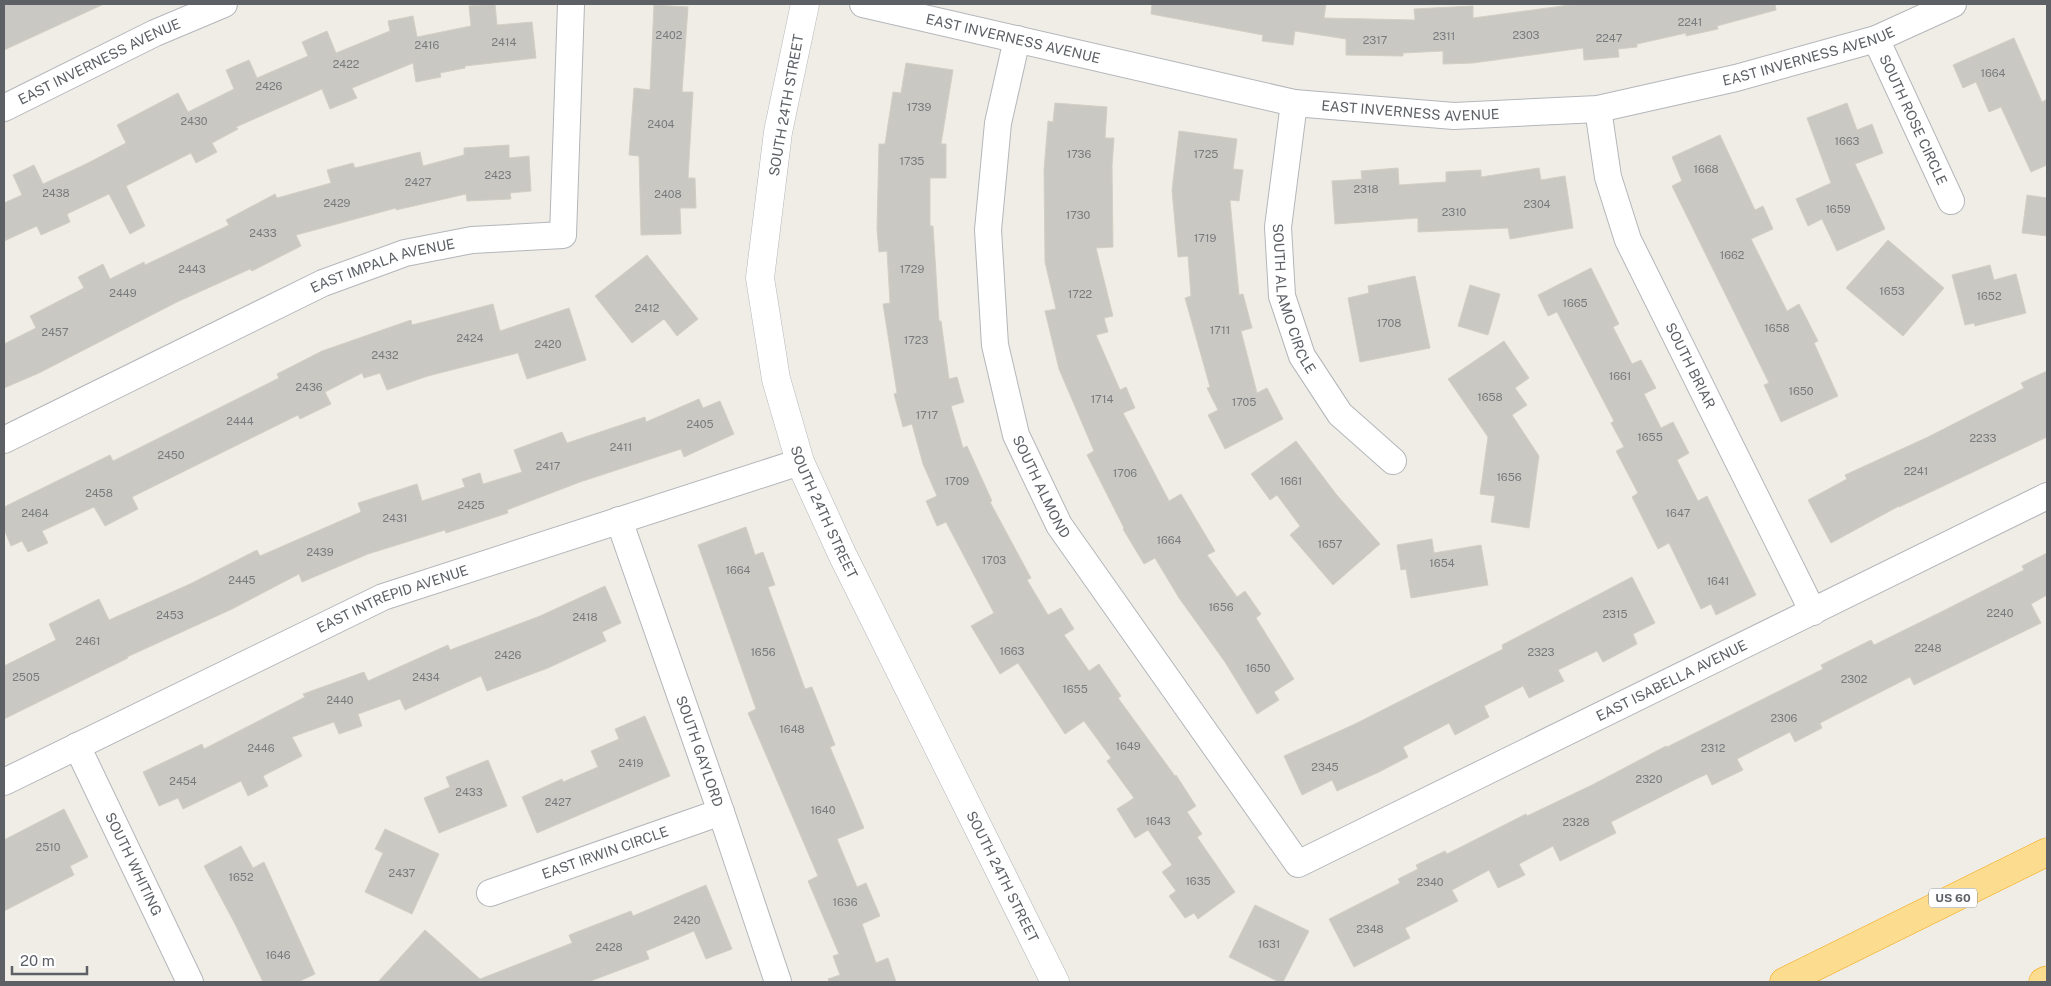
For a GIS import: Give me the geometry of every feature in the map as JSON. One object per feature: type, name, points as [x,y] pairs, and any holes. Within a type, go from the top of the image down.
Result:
[{"type":"highway","name":"US 60","points":[[1784,982],[2047,852]]},
{"type":"highway","points":[[2043,982],[2047,980]]},
{"type":"street","name":"EAST INVERNESS AVENUE","points":[[4,108],[155,33],[224,4]]},
{"type":"street","name":"EAST IMPALA AVENUE","points":[[4,440],[323,283],[405,253],[472,240],[563,236],[571,4]]},
{"type":"street","name":"SOUTH 24TH STREET","points":[[805,4],[778,132],[760,278],[776,379],[800,462],[842,554],[1055,982]]},
{"type":"street","name":"EAST INVERNESS AVENUE","points":[[863,4],[1294,103],[1454,116],[1598,109],[1736,78],[1876,38],[1953,4]]},
{"type":"street","name":"SOUTH ROSE CIRCLE","points":[[1876,38],[1951,201]]},
{"type":"street","name":"SOUTH ALMOND","points":[[1018,39],[998,123],[988,230],[995,345],[1016,435],[1059,525],[1298,864]]},
{"type":"street","name":"SOUTH ALAMO CIRCLE","points":[[1294,103],[1278,227],[1282,296],[1302,356],[1340,414],[1393,461]]},
{"type":"street","name":"SOUTH BRIAR","points":[[1598,109],[1608,177],[1628,240],[1813,612]]},
{"type":"street","name":"EAST INTREPID AVENUE","points":[[4,782],[382,598],[800,462]]},
{"type":"street","name":"EAST ISABELLA AVENUE","points":[[1298,864],[2047,496]]},
{"type":"street","name":"SOUTH GAYLORD","points":[[618,520],[721,812],[778,982]]},
{"type":"street","name":"SOUTH WHITING","points":[[77,746],[190,982]]},
{"type":"street","name":"EAST IRWIN CIRCLE","points":[[490,894],[721,812]]},
{"type":"building","points":[[4,4],[104,4],[4,50]]},
{"type":"building","points":[[495,4],[497,25],[532,22],[536,58],[465,66],[465,68],[440,73],[441,77],[416,82],[413,63],[352,88],[357,98],[330,109],[322,89],[236,127],[238,129],[212,143],[217,152],[196,163],[191,153],[126,186],[145,226],[130,234],[109,194],[67,214],[70,222],[41,235],[37,226],[4,241],[4,203],[22,195],[13,175],[34,165],[43,184],[88,163],[126,143],[117,125],[178,93],[188,112],[234,89],[226,70],[249,60],[257,78],[308,56],[302,42],[327,31],[336,53],[390,31],[388,21],[413,16],[417,37],[471,26],[469,6]]},
{"type":"building","points":[[1152,4],[1326,4],[1324,18],[1415,20],[1414,9],[1473,6],[1473,18],[1577,4],[1775,4],[1776,10],[1717,26],[1718,29],[1686,36],[1686,33],[1637,44],[1637,47],[1618,49],[1619,57],[1584,60],[1583,48],[1473,63],[1443,64],[1443,51],[1403,53],[1403,56],[1346,55],[1346,39],[1295,31],[1293,45],[1262,41],[1263,35],[1151,14]]},
{"type":"building","points":[[654,5],[688,7],[682,92],[693,92],[688,178],[695,178],[696,208],[680,208],[681,234],[641,235],[639,156],[629,155],[634,88],[650,90]]},
{"type":"building","points":[[2014,38],[2042,102],[2047,99],[2047,165],[2031,172],[2001,107],[1989,112],[1976,82],[1963,88],[1953,65]]},
{"type":"building","points":[[906,63],[953,70],[941,144],[946,144],[946,178],[930,178],[930,226],[933,226],[939,321],[941,321],[949,379],[957,377],[964,402],[951,406],[963,448],[967,446],[992,501],[990,502],[1031,578],[1027,580],[1048,615],[1061,608],[1074,629],[1064,635],[1089,671],[1099,664],[1121,696],[1118,698],[1176,775],[1196,806],[1187,812],[1202,834],[1197,837],[1235,892],[1198,919],[1194,913],[1185,918],[1169,896],[1176,891],[1162,872],[1172,865],[1148,830],[1135,838],[1117,809],[1134,798],[1107,761],[1111,758],[1084,721],[1065,734],[1018,663],[1000,674],[971,626],[994,613],[946,522],[937,526],[926,501],[937,496],[923,464],[912,424],[903,427],[894,394],[897,393],[883,304],[890,303],[887,251],[879,252],[877,229],[879,144],[885,144],[893,92],[901,93]]},
{"type":"building","points":[[1055,103],[1107,107],[1105,138],[1114,138],[1112,166],[1113,247],[1096,248],[1113,316],[1104,318],[1108,332],[1096,335],[1120,390],[1126,387],[1135,408],[1123,413],[1169,501],[1181,494],[1215,551],[1207,555],[1237,597],[1245,591],[1261,614],[1256,618],[1294,679],[1274,692],[1279,700],[1257,714],[1225,662],[1179,598],[1155,558],[1144,564],[1123,529],[1087,455],[1094,451],[1059,369],[1045,311],[1056,309],[1045,262],[1044,170],[1048,121],[1053,122]]},
{"type":"building","points":[[1847,103],[1857,130],[1872,124],[1883,153],[1855,164],[1885,229],[1837,251],[1822,219],[1808,226],[1796,199],[1831,183],[1807,118]]},
{"type":"building","points":[[1179,131],[1237,139],[1233,169],[1243,170],[1239,201],[1230,200],[1239,295],[1243,294],[1252,328],[1241,331],[1257,393],[1267,388],[1283,419],[1225,449],[1208,415],[1218,410],[1207,388],[1210,387],[1185,298],[1191,296],[1188,256],[1178,257],[1172,190]]},
{"type":"building","points":[[1720,135],[1755,210],[1763,206],[1773,229],[1751,239],[1787,311],[1799,304],[1818,341],[1814,343],[1838,396],[1781,422],[1764,385],[1769,383],[1672,186],[1682,181],[1672,157]]},
{"type":"building","points":[[509,145],[509,158],[529,156],[531,191],[510,193],[511,199],[467,201],[466,194],[396,210],[396,208],[296,235],[301,246],[252,271],[250,269],[177,302],[39,373],[4,388],[4,344],[36,328],[30,316],[84,288],[78,277],[103,264],[110,279],[144,262],[145,265],[229,225],[226,220],[275,194],[277,198],[331,183],[327,170],[353,163],[355,168],[420,152],[423,166],[464,155],[464,148]]},
{"type":"building","points":[[1398,168],[1399,185],[1446,182],[1446,172],[1481,170],[1481,177],[1539,168],[1541,180],[1565,176],[1573,228],[1510,239],[1508,228],[1418,232],[1418,218],[1335,224],[1332,181],[1362,179],[1361,171]]},
{"type":"building","points":[[2027,195],[2047,198],[2047,236],[2022,233]]},
{"type":"building","points":[[1888,240],[1944,288],[1903,336],[1846,288]]},
{"type":"building","points":[[647,255],[698,319],[677,336],[664,319],[632,343],[595,296]]},
{"type":"building","points":[[1990,265],[1994,280],[2016,274],[2026,313],[1975,326],[1974,323],[1965,325],[1952,275]]},
{"type":"building","points":[[1591,268],[1619,324],[1613,327],[1632,364],[1641,360],[1656,388],[1644,394],[1661,428],[1673,422],[1689,453],[1677,460],[1698,501],[1707,496],[1756,595],[1716,615],[1711,604],[1701,609],[1669,543],[1658,549],[1632,497],[1638,493],[1616,451],[1624,447],[1611,423],[1614,421],[1557,312],[1548,316],[1538,295]]},
{"type":"building","points":[[1415,276],[1430,348],[1360,362],[1348,298],[1369,293],[1368,286]]},
{"type":"building","points":[[1470,285],[1500,294],[1488,335],[1458,326]]},
{"type":"building","points":[[493,304],[500,331],[569,308],[586,360],[527,379],[518,353],[428,376],[387,390],[380,373],[364,378],[362,373],[325,392],[331,404],[300,419],[298,415],[132,497],[138,509],[105,526],[94,507],[42,531],[48,543],[28,552],[22,541],[11,546],[4,529],[4,507],[110,455],[113,461],[279,378],[277,374],[322,351],[411,320],[412,325]]},
{"type":"building","points":[[1504,341],[1529,378],[1515,388],[1527,405],[1512,415],[1539,456],[1529,528],[1491,522],[1495,496],[1480,494],[1488,437],[1448,379]]},
{"type":"building","points":[[2047,371],[2047,437],[1899,506],[1831,543],[1808,500],[1847,479],[1845,475],[1928,437],[2024,388],[2021,383]]},
{"type":"building","points":[[699,399],[703,408],[720,401],[734,434],[684,457],[681,449],[580,482],[507,510],[508,513],[446,533],[445,530],[368,554],[302,582],[299,574],[232,609],[127,657],[4,719],[4,666],[56,640],[49,624],[99,599],[109,620],[190,584],[257,550],[260,556],[361,512],[358,503],[417,484],[422,501],[465,487],[462,479],[480,473],[483,484],[522,472],[514,450],[562,432],[567,443],[645,417],[646,422]]},
{"type":"building","points":[[1296,441],[1336,494],[1380,544],[1333,585],[1290,535],[1300,526],[1277,495],[1270,500],[1251,474]]},
{"type":"building","points":[[746,527],[755,555],[763,552],[775,585],[768,587],[805,689],[812,687],[835,745],[830,747],[864,828],[837,839],[857,887],[866,883],[880,916],[862,924],[876,963],[888,958],[896,982],[829,982],[828,979],[840,975],[833,956],[839,954],[808,881],[818,876],[748,713],[756,709],[698,545]]},
{"type":"building","points":[[1432,539],[1434,553],[1481,545],[1488,585],[1411,598],[1406,569],[1401,570],[1397,545]]},
{"type":"building","points":[[2047,553],[2047,595],[2031,604],[2041,623],[1914,685],[1910,677],[1820,723],[1822,728],[1795,742],[1790,732],[1737,759],[1743,770],[1712,785],[1707,774],[1694,780],[1611,822],[1616,833],[1560,861],[1553,846],[1519,864],[1525,875],[1498,888],[1489,870],[1452,890],[1458,901],[1405,928],[1410,938],[1354,967],[1329,919],[1400,883],[1398,879],[1418,869],[1416,865],[1445,851],[1447,854],[1526,814],[1527,816],[1592,785],[1666,746],[1823,669],[1821,665],[1871,640],[1874,645],[2024,570],[2022,566]]},
{"type":"building","points":[[1632,577],[1655,623],[1633,634],[1637,644],[1603,662],[1597,651],[1558,670],[1564,681],[1529,698],[1523,686],[1484,706],[1489,717],[1455,735],[1449,723],[1403,747],[1408,757],[1337,791],[1332,780],[1302,795],[1284,756],[1355,724],[1503,649],[1502,645]]},
{"type":"building","points":[[605,586],[621,623],[602,632],[606,641],[548,668],[487,691],[481,676],[405,710],[400,699],[358,714],[362,726],[339,734],[334,722],[292,737],[302,756],[263,776],[268,786],[248,796],[241,781],[183,809],[178,798],[159,806],[143,772],[202,744],[204,749],[305,697],[303,694],[364,672],[368,681],[448,645],[450,650],[540,616]]},
{"type":"building","points":[[645,716],[670,776],[537,833],[522,797],[562,779],[563,782],[598,767],[591,751],[619,739],[615,729]]},
{"type":"building","points":[[488,760],[507,806],[439,833],[424,798],[450,787],[446,777]]},
{"type":"building","points":[[64,809],[88,857],[70,866],[74,875],[4,911],[4,840]]},
{"type":"building","points":[[385,829],[439,854],[412,914],[365,892],[383,853],[375,849]]},
{"type":"building","points":[[241,846],[253,868],[264,862],[315,974],[298,982],[263,982],[204,866]]},
{"type":"building","points":[[706,885],[732,949],[706,959],[694,931],[646,951],[649,959],[588,982],[378,982],[425,930],[480,979],[572,943],[569,935],[631,911],[633,916]]},
{"type":"building","points":[[1255,905],[1309,931],[1283,982],[1279,982],[1229,957]]}]
